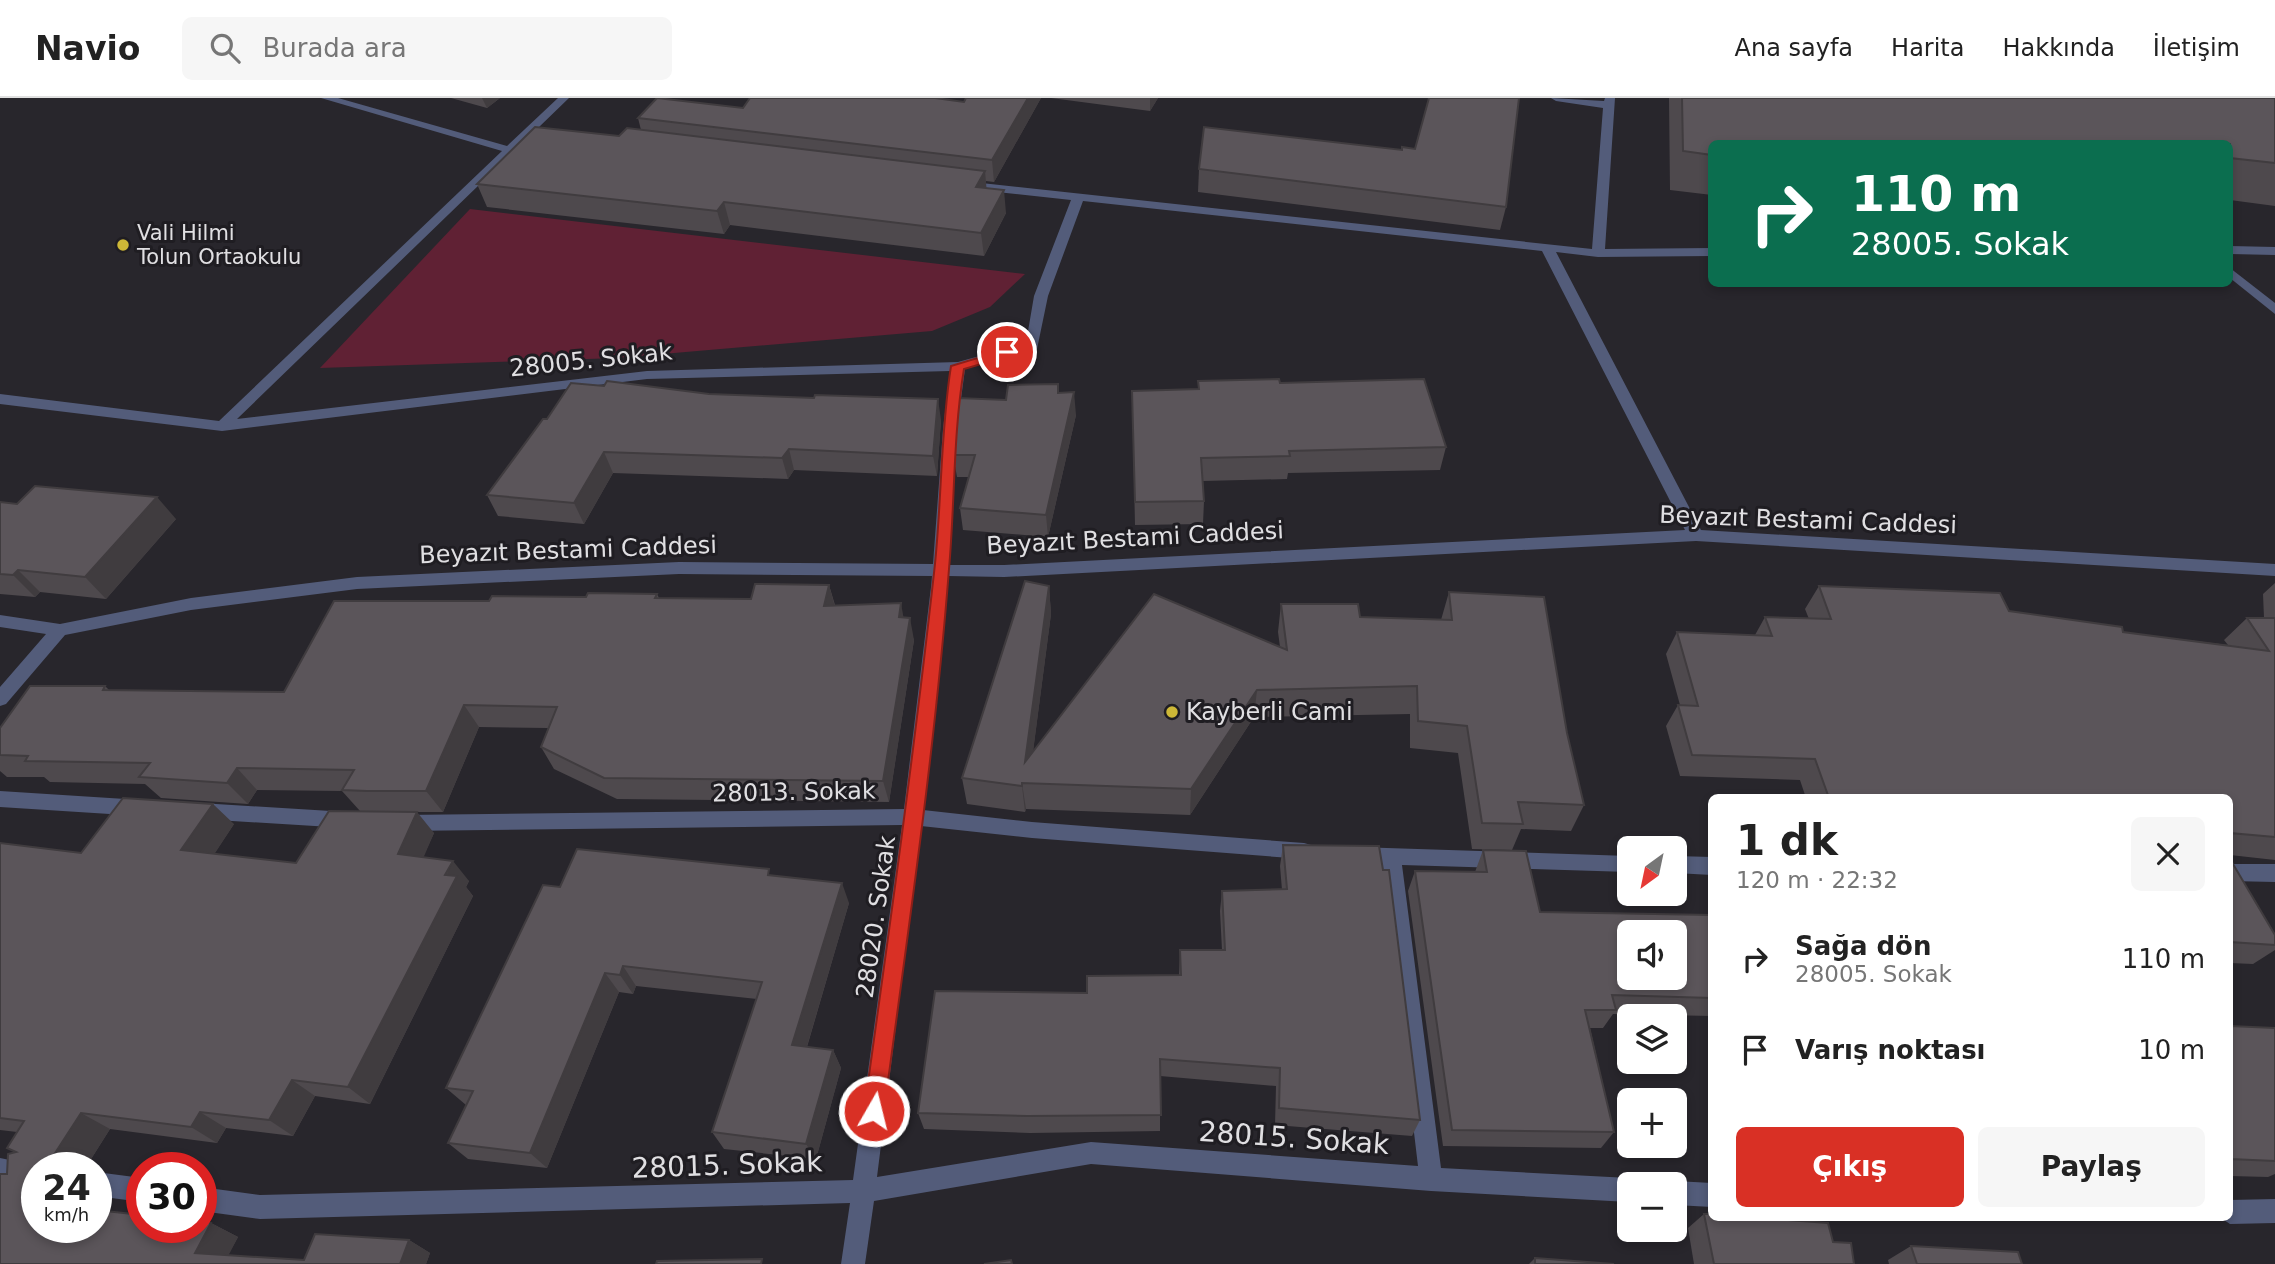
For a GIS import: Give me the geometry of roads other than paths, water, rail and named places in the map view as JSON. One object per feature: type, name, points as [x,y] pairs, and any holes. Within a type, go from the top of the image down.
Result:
[{"type":"street","points":[[326,98],[509,149]]},
{"type":"street","points":[[222,425],[509,149],[535,132],[564,98]]},
{"type":"street","points":[[1556,98],[1610,101],[1598,253]]},
{"type":"street","points":[[954,184],[1598,253],[1708,252]]},
{"type":"street","name":"28005. Sokak","points":[[0,399],[222,425],[647,375],[958,366],[1032,346],[1041,296],[1078,199]]},
{"type":"street","points":[[1547,248],[1696,536]]},
{"type":"street","points":[[2233,250],[2275,251]]},
{"type":"street","points":[[2233,275],[2275,310]]},
{"type":"street","name":"28020. Sokak","points":[[853,1264],[914,817],[942,569],[950,413],[958,366]]},
{"type":"street","name":"Beyazıt Bestami Caddesi","points":[[0,621],[60,630],[191,604],[357,583],[679,568],[1004,571],[1696,536],[2275,570]]},
{"type":"street","points":[[0,699],[60,630]]},
{"type":"street","name":"28013. Sokak","points":[[0,799],[378,822],[914,817],[1032,830],[1329,853],[1617,864]]},
{"type":"street","points":[[1391,857],[1431,1179]]},
{"type":"street","points":[[1687,865],[1708,866]]},
{"type":"street","points":[[2233,873],[2275,873]]},
{"type":"street","name":"28015. Sokak","points":[[217,1201],[260,1207],[863,1191],[1091,1153],[1431,1179],[1617,1189]]},
{"type":"street","points":[[0,1170],[21,1173]]},
{"type":"street","points":[[1687,1193],[1708,1195]]},
{"type":"street","points":[[2233,1212],[2275,1211]]},
{"type":"place","name":"Vali Hilmi Tolun Ortaokulu","points":[[123,245]]},
{"type":"place","name":"Kayberli Cami","points":[[1172,712]]}]
